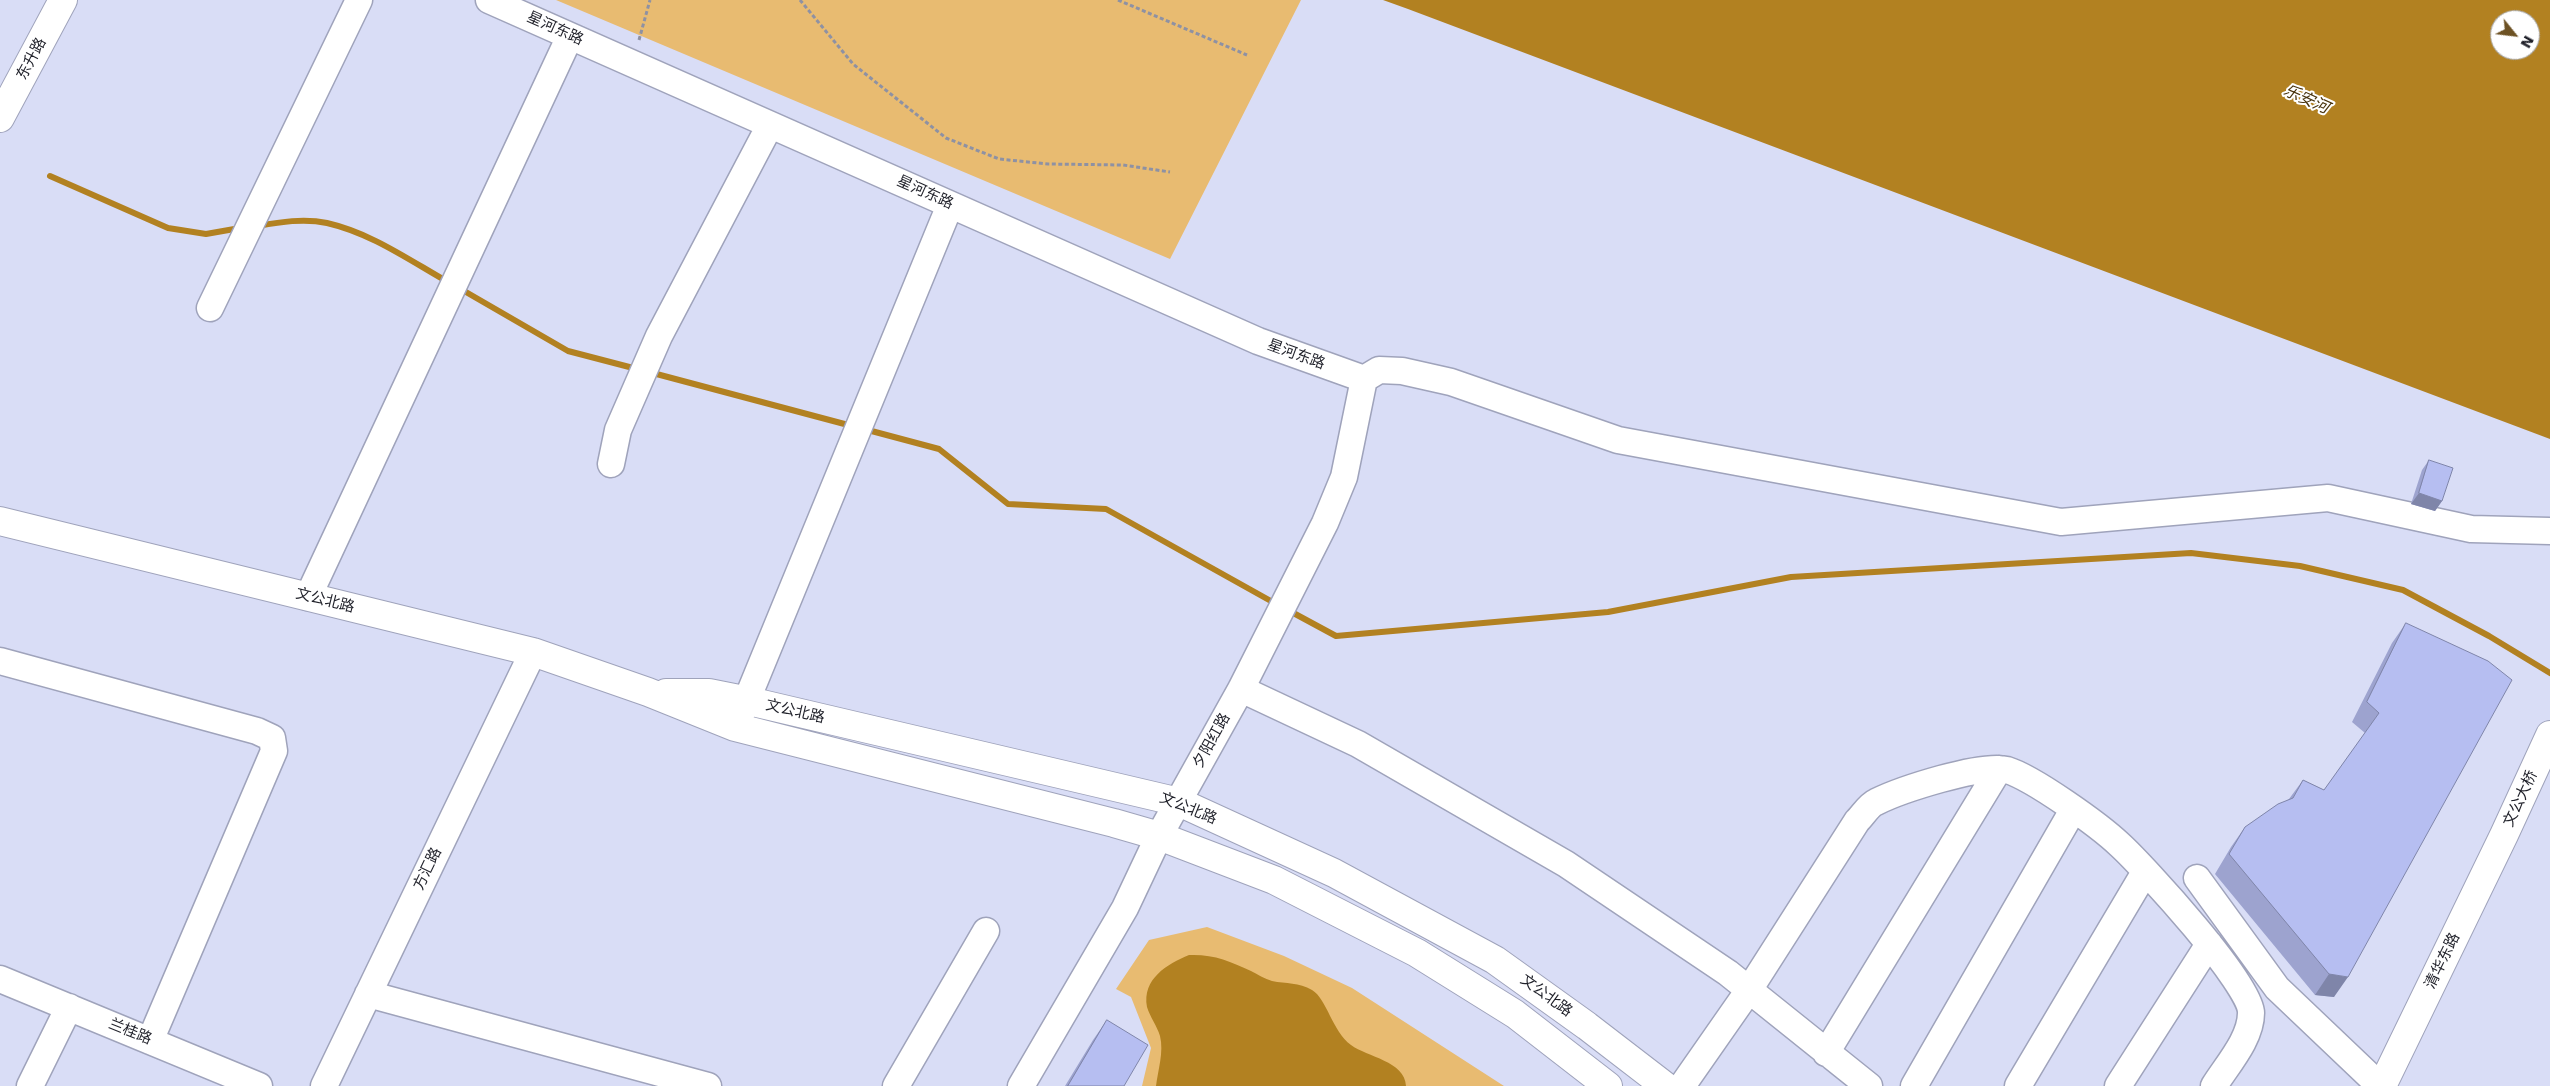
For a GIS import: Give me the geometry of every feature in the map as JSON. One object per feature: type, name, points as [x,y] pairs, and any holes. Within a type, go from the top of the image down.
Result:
[{"type":"main road","name":"东升路","points":[[0,118],[63,0]]},
{"type":"main road","name":"文公北路","points":[[0,521],[534,652],[648,692],[735,727],[1159,836],[1274,880],[1417,952],[1515,1014],[1608,1086]]},
{"type":"main road","name":"文公北路","points":[[648,692],[709,693],[748,701],[1125,788],[1178,802],[1334,873],[1495,960],[1587,1026],[1665,1086]]},
{"type":"main road","name":"文公大桥","points":[[2504,835],[2550,735]]},
{"type":"main road","name":"清华东路","points":[[2381,1086],[2504,835]]},
{"type":"street","points":[[210,308],[359,0]]},
{"type":"street","name":"星河东路","points":[[489,0],[1258,341],[1364,379]]},
{"type":"street","points":[[308,597],[570,36]]},
{"type":"street","points":[[611,464],[618,430],[650,358],[770,125]]},
{"type":"street","points":[[735,727],[748,701],[950,204]]},
{"type":"street","points":[[1364,379],[1379,370],[1402,371],[1451,382],[1618,440],[2061,522],[2328,498],[2471,529],[2550,531]]},
{"type":"street","name":"夕阳红路","points":[[1021,1086],[1125,908],[1159,836],[1241,689],[1289,594],[1344,477],[1364,379]]},
{"type":"street","name":"方汇路","points":[[324,1086],[534,652]]},
{"type":"street","points":[[0,661],[257,731],[272,738],[274,751],[150,1041]]},
{"type":"street","points":[[1241,689],[1358,744],[1566,864],[1728,973],[1869,1086]]},
{"type":"street","points":[[1682,1086],[1749,990],[1857,820],[1874,803],[1941,780],[1983,769],[2006,770],[2042,789],[2120,844],[2209,944],[2239,985],[2252,1011],[2249,1030],[2214,1086]]},
{"type":"street","points":[[1826,1053],[1998,770]]},
{"type":"street","points":[[1914,1086],[2073,810]]},
{"type":"street","points":[[2018,1086],[2145,872]]},
{"type":"street","points":[[2197,878],[2277,988],[2381,1086]]},
{"type":"street","points":[[896,1086],[986,931]]},
{"type":"street","points":[[2118,1086],[2209,944]]},
{"type":"street","name":"兰桂路","points":[[0,979],[259,1086]]},
{"type":"street","points":[[368,994],[708,1086]]},
{"type":"street","points":[[30,1086],[69,1008]]},
{"type":"path","points":[[632,64],[650,0]]},
{"type":"path","points":[[800,0],[853,64],[946,138],[999,159],[1048,164],[1123,165],[1170,172]]},
{"type":"path","points":[[1118,0],[1247,55]]},
{"type":"shaded area","points":[[556,0],[1301,0],[1170,259]]},
{"type":"shaded area","points":[[1207,927],[1284,956],[1352,988],[1504,1086],[1142,1086],[1151,1048],[1131,997],[1116,989],[1149,940]]},
{"type":"water","name":"乐安河","points":[[1383,0],[2550,0],[2550,439],[1408,9]]},
{"type":"water","points":[[1189,955],[1221,959],[1269,980],[1297,984],[1312,990],[1322,1000],[1344,1039],[1358,1049],[1392,1065],[1404,1078],[1406,1086],[1156,1086],[1161,1042],[1159,1032],[1147,1007],[1146,997],[1148,988],[1165,968]]},
{"type":"building","points":[[2429,460],[2453,468],[2442,501],[2419,493]]},
{"type":"building","points":[[2406,623],[2488,661],[2512,680],[2348,977],[2329,974],[2229,854],[2245,827],[2278,804],[2293,798],[2303,780],[2324,790],[2379,713],[2367,702]]},
{"type":"building","points":[[1107,1020],[1148,1045],[1124,1086],[1068,1086]]},
{"type":"waterway","points":[[50,176],[168,228],[206,234],[240,228]]},
{"type":"waterway","points":[[258,226],[301,221],[327,223],[374,240],[448,282]]},
{"type":"waterway","points":[[459,288],[568,351],[637,369]]},
{"type":"waterway","points":[[649,372],[852,426]]},
{"type":"waterway","points":[[864,429],[939,449],[1008,504],[1106,509],[1278,605]]},
{"type":"waterway","points":[[1286,609],[1336,636],[1608,612],[1791,577],[2191,553],[2300,566],[2403,590],[2489,636],[2550,673]]}]
